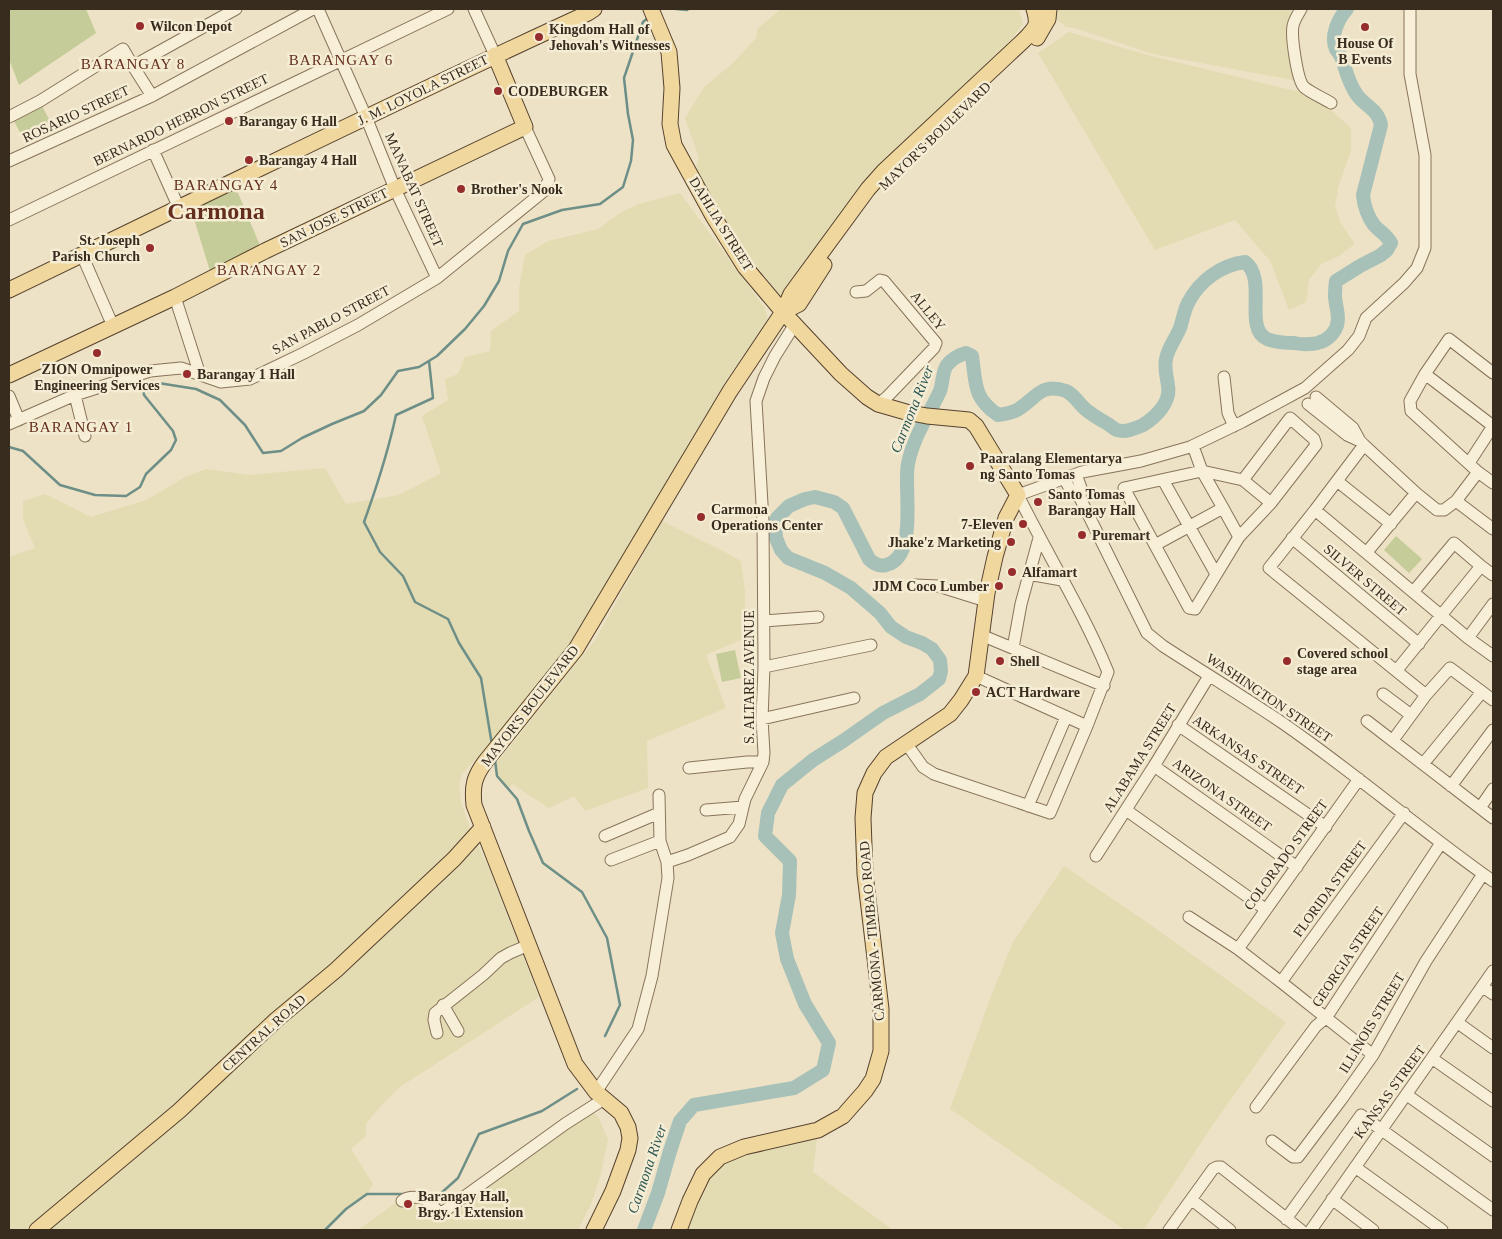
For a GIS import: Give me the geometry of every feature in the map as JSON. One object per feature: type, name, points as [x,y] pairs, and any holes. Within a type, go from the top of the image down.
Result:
[{"type":"main road","name":"DAHLIA STREET","points":[[651,9],[668,52],[672,88],[670,124],[674,145],[712,216],[745,268],[841,374],[867,397],[878,404],[906,412],[969,420],[976,426],[1018,495]]},
{"type":"main road","name":"MAYOR'S BOULEVARD","points":[[594,1230],[613,1191],[628,1150],[630,1138],[628,1127],[621,1113],[600,1095],[575,1064],[474,805],[474,787],[477,774],[576,649],[730,392],[783,312],[791,294],[884,170],[1034,30],[1037,22],[1034,9]]},
{"type":"main road","name":"MAYOR'S BOULEVARD","points":[[783,312],[799,304],[839,243],[890,176],[970,100],[1032,45],[1048,19],[1049,9]]},
{"type":"main road","name":"J. M. LOYOLA STREET","points":[[9,290],[589,10]]},
{"type":"main road","points":[[495,55],[525,127]]},
{"type":"main road","name":"SAN JOSE STREET","points":[[9,375],[175,297],[273,247],[525,127]]},
{"type":"main road","name":"CARMONA - TIMBAO ROAD","points":[[679,1230],[703,1174],[720,1158],[744,1147],[818,1130],[843,1116],[865,1091],[873,1078],[881,1051],[881,1009],[864,874],[863,818],[865,793],[874,773],[886,757],[950,714],[976,676],[986,601],[995,557],[1006,518],[1018,495]]},
{"type":"main road","name":"CENTRAL ROAD","points":[[37,1230],[178,1110],[276,1020],[336,970],[454,859],[483,827]]},
{"type":"street","points":[[133,66],[236,9]]},
{"type":"street","name":"ROSARIO STREET","points":[[9,161],[152,96],[313,9]]},
{"type":"street","name":"MANABAT STREET","points":[[318,9],[366,117],[395,189],[437,278]]},
{"type":"street","name":"BERNARDO HEBRON STREET","points":[[9,220],[448,9]]},
{"type":"street","points":[[474,9],[495,55]]},
{"type":"street","points":[[1301,9],[1294,22],[1292,31],[1293,47],[1301,81],[1305,87],[1331,103]]},
{"type":"street","points":[[906,742],[923,767],[934,774],[1050,813],[1104,686],[1108,672],[1098,648],[1018,495],[1076,474],[1141,462],[1194,446],[1301,390],[1348,350],[1359,336],[1366,318],[1404,283],[1417,268],[1425,248],[1425,155],[1410,74],[1410,9]]},
{"type":"street","points":[[9,117],[40,101],[123,49],[152,96]]},
{"type":"street","name":"SAN PABLO STREET","points":[[14,422],[75,395],[150,371],[181,368],[221,382],[250,379],[304,354],[358,325],[437,278],[544,191],[549,179],[525,127]]},
{"type":"street","points":[[153,150],[178,208]]},
{"type":"street","points":[[82,254],[113,326]]},
{"type":"street","name":"ALLEY","points":[[856,292],[866,290],[880,280],[884,281],[936,343],[934,348],[878,404]]},
{"type":"street","points":[[175,297],[200,375]]},
{"type":"street","name":"S. ALTAREZ AVENUE","points":[[667,862],[730,837],[738,824],[744,799],[763,762],[763,521],[756,401],[764,378],[775,356],[795,324]]},
{"type":"street","points":[[1493,373],[1449,339],[1425,374],[1410,401],[1411,411],[1468,464],[1493,483]]},
{"type":"street","points":[[1425,374],[1493,426],[1468,464]]},
{"type":"street","points":[[1224,377],[1228,413],[1234,426]]},
{"type":"street","points":[[1301,390],[1326,412],[1353,428],[1362,443],[1437,510],[1444,510],[1456,501],[1478,472]]},
{"type":"street","points":[[75,395],[85,436]]},
{"type":"street","points":[[9,396],[14,422]]},
{"type":"street","points":[[1243,480],[1290,418],[1314,439],[1316,445],[1271,503],[1238,537],[1195,609],[1189,608],[1124,488],[1202,471],[1243,480],[1271,503]]},
{"type":"street","points":[[1362,443],[1337,481],[1269,568],[1426,695]]},
{"type":"street","points":[[1194,446],[1202,471],[1238,537]]},
{"type":"street","name":"WASHINGTON STREET","points":[[1076,474],[1081,488],[1080,498]]},
{"type":"street","name":"WASHINGTON STREET","points":[[1064,478],[1070,491],[1080,498],[1147,633],[1163,646],[1283,724],[1360,779],[1493,881]]},
{"type":"street","points":[[1163,480],[1216,574]]},
{"type":"street","points":[[1337,481],[1391,524]]},
{"type":"street","points":[[1367,552],[1416,493]]},
{"type":"street","points":[[1456,501],[1493,529]]},
{"type":"street","points":[[1155,545],[1223,508]]},
{"type":"street","points":[[1315,510],[1441,616],[1493,656]]},
{"type":"street","points":[[1013,648],[1028,574],[1039,538]]},
{"type":"street","name":"SILVER STREET","points":[[1292,538],[1419,644]]},
{"type":"street","points":[[1414,592],[1454,542],[1493,575]]},
{"type":"street","points":[[1397,670],[1481,566]]},
{"type":"street","points":[[1028,574],[1062,580]]},
{"type":"street","points":[[915,585],[938,586],[986,601]]},
{"type":"street","points":[[1468,638],[1493,604]]},
{"type":"street","points":[[764,621],[818,617]]},
{"type":"street","points":[[982,635],[1104,686]]},
{"type":"street","points":[[764,667],[871,645]]},
{"type":"street","points":[[1393,740],[1426,695],[1450,668],[1493,700]]},
{"type":"street","points":[[976,676],[1087,726]]},
{"type":"street","name":"ALABAMA STREET","points":[[1096,856],[1209,676]]},
{"type":"street","points":[[1423,764],[1482,692]]},
{"type":"street","points":[[1384,694],[1411,715]]},
{"type":"street","points":[[762,719],[854,698]]},
{"type":"street","points":[[1028,806],[1066,717]]},
{"type":"street","points":[[1368,721],[1493,818]]},
{"type":"street","name":"ARKANSAS STREET","points":[[1178,726],[1326,827]]},
{"type":"street","points":[[1451,786],[1493,730]]},
{"type":"street","points":[[689,768],[763,762]]},
{"type":"street","name":"ARIZONA STREET","points":[[1154,766],[1297,867]]},
{"type":"street","name":"COLORADO STREET","points":[[1238,949],[1360,779]]},
{"type":"street","points":[[1480,808],[1493,789]]},
{"type":"street","points":[[402,1201],[407,1198],[428,1200],[437,1211],[443,1212],[565,1124],[600,1095],[638,1029],[652,976],[668,878],[667,862],[660,841],[659,795]]},
{"type":"street","points":[[706,810],[743,807]]},
{"type":"street","points":[[1126,810],[1265,909]]},
{"type":"street","points":[[606,836],[659,813]]},
{"type":"street","name":"FLORIDA STREET","points":[[1281,982],[1404,813]]},
{"type":"street","points":[[611,860],[660,841]]},
{"type":"street","name":"GEORGIA STREET","points":[[1256,1108],[1316,1026],[1326,1018],[1441,843]]},
{"type":"street","name":"ILLINOIS STREET","points":[[1272,1140],[1293,1157],[1298,1157],[1373,1055],[1426,961],[1483,874]]},
{"type":"street","points":[[1189,917],[1238,949],[1373,1055]]},
{"type":"street","points":[[437,1033],[434,1020],[435,1012],[478,980],[501,958],[529,945]]},
{"type":"street","name":"KANSAS STREET","points":[[1311,1230],[1493,971]]},
{"type":"street","points":[[1483,987],[1493,994]]},
{"type":"street","points":[[444,1005],[458,1031]]},
{"type":"street","points":[[1458,1023],[1493,1048]]},
{"type":"street","points":[[1432,1059],[1493,1102]]},
{"type":"street","points":[[1407,1094],[1493,1156]]},
{"type":"street","points":[[1286,1219],[1361,1115],[1493,1210]]},
{"type":"street","points":[[1169,1230],[1213,1169],[1217,1167],[1221,1168],[1302,1230]]},
{"type":"street","points":[[1355,1167],[1442,1230]]},
{"type":"street","points":[[1332,1199],[1373,1230]]},
{"type":"street","points":[[1192,1200],[1230,1230]]},
{"type":"shaded area","points":[[781,9],[1019,9],[1023,24],[994,62],[869,178],[776,306],[695,173],[699,158],[685,118],[704,87],[733,63],[756,38],[758,28]]},
{"type":"shaded area","points":[[1058,9],[1291,9],[1291,44],[1298,81],[1153,54],[1066,27],[1055,18]]},
{"type":"shaded area","points":[[1069,32],[1151,56],[1316,96],[1351,128],[1351,150],[1338,188],[1335,207],[1340,222],[1355,244],[1339,256],[1321,264],[1309,280],[1306,302],[1289,310],[1270,261],[1235,220],[1155,250],[1038,53]]},
{"type":"shaded area","points":[[680,193],[765,308],[768,320],[731,373],[569,649],[496,737],[462,774],[459,784],[461,802],[470,829],[489,868],[539,997],[400,1087],[379,1108],[366,1124],[366,1136],[351,1149],[373,1184],[367,1194],[346,1209],[325,1230],[9,1230],[9,557],[35,548],[23,520],[23,501],[45,494],[91,517],[146,500],[187,476],[207,469],[249,475],[325,468],[346,504],[399,495],[441,473],[422,416],[448,400],[445,379],[458,374],[465,357],[490,351],[491,331],[519,311],[519,288],[525,255],[548,241],[598,229],[620,213],[639,204]]},
{"type":"shaded area","points":[[662,521],[741,561],[745,591],[745,638],[706,655],[726,708],[647,741],[648,788],[585,811],[574,796],[549,808],[512,784],[509,789],[497,776],[495,765],[595,640]]},
{"type":"shaded area","points":[[1064,866],[1145,921],[1286,1022],[1210,1129],[1144,1230],[1125,1230],[950,1109],[994,988],[1013,942]]},
{"type":"shaded area","points":[[590,1108],[599,1118],[608,1140],[600,1178],[591,1204],[578,1230],[358,1230],[398,1201],[417,1205],[426,1216],[436,1216]]},
{"type":"shaded area","points":[[818,1130],[813,1172],[893,1230],[679,1230],[720,1157]]},
{"type":"green space","points":[[9,9],[86,9],[96,33],[19,85],[9,59]]},
{"type":"green space","points":[[42,106],[51,123],[23,138],[14,121]]},
{"type":"green space","points":[[236,188],[261,248],[210,271],[191,209]]},
{"type":"green space","points":[[1396,536],[1422,559],[1409,573],[1384,550]]},
{"type":"green space","points":[[735,650],[741,678],[722,682],[716,654]]},
{"type":"waterway","points":[[676,9],[688,9]]},
{"type":"waterway","name":"Carmona River","points":[[644,1230],[658,1193],[680,1121],[694,1105],[794,1088],[823,1070],[829,1043],[805,1004],[787,959],[782,933],[789,895],[790,861],[765,836],[768,813],[782,785],[813,760],[883,713],[920,694],[939,679],[941,671],[940,660],[932,649],[906,637],[891,627],[880,613],[851,588],[825,573],[788,558],[781,550],[776,538],[775,525],[777,518],[789,506],[805,499],[815,497],[834,502],[843,508],[871,561],[883,566],[896,559],[903,549],[906,536],[908,520],[907,475],[910,454],[940,391],[945,368],[953,359],[966,353],[972,356],[975,382],[980,396],[990,409],[998,415],[1017,410],[1044,390],[1057,389],[1069,392],[1089,412],[1116,430],[1127,431],[1143,425],[1153,418],[1167,398],[1166,359],[1180,328],[1188,303],[1198,288],[1212,275],[1219,270],[1236,264],[1245,262],[1252,270],[1255,280],[1257,325],[1260,333],[1267,339],[1305,344],[1313,344],[1327,339],[1335,330],[1338,322],[1335,297],[1336,281],[1381,255],[1391,243],[1372,222],[1364,203],[1363,195],[1381,125],[1377,115],[1354,91],[1342,58],[1334,44],[1334,33],[1347,9]]},
{"type":"waterway","points":[[9,447],[23,451],[60,485],[95,495],[126,496],[140,487],[146,474],[171,450],[176,440],[173,431],[144,395],[143,386],[152,382],[196,389],[220,400],[245,425],[263,453],[281,451],[302,438],[364,411],[381,395],[398,371],[419,367],[437,356],[465,329],[484,306],[499,281],[508,251],[523,224],[562,210],[600,204],[623,187],[631,161],[633,140],[624,78],[643,22],[649,17]]},
{"type":"waterway","points":[[429,361],[433,398],[396,415],[382,469],[364,522],[380,552],[403,576],[415,602],[448,619],[459,643],[481,678],[492,745]]},
{"type":"waterway","points":[[495,760],[497,776],[517,799],[543,863],[582,892],[607,938],[620,1005],[605,1036]]},
{"type":"waterway","points":[[425,1195],[439,1195],[458,1178],[479,1134],[542,1111],[577,1089]]},
{"type":"waterway","points":[[325,1230],[346,1209],[367,1194],[405,1194]]},
{"type":"place","name":"Wilcon Depot","points":[[140,26]]},
{"type":"place","name":"House Of B Events","points":[[1365,27]]},
{"type":"place","name":"Kingdom Hall of Jehovah's Witnesses","points":[[539,37]]},
{"type":"place","name":"CODEBURGER","points":[[498,91]]},
{"type":"place","name":"Barangay 6 Hall","points":[[229,121]]},
{"type":"place","name":"Barangay 4 Hall","points":[[249,160]]},
{"type":"place","name":"Brother's Nook","points":[[461,189]]},
{"type":"place","name":"St. Joseph Parish Church","points":[[150,248]]},
{"type":"place","name":"ZION Omnipower Engineering Services","points":[[97,353]]},
{"type":"place","name":"Barangay 1 Hall","points":[[187,374]]},
{"type":"place","name":"Paaralang Elementarya ng Santo Tomas","points":[[970,466]]},
{"type":"place","name":"Santo Tomas Barangay Hall","points":[[1038,502]]},
{"type":"place","name":"Carmona Operations Center","points":[[701,517]]},
{"type":"place","name":"7-Eleven","points":[[1023,524]]},
{"type":"place","name":"Puremart","points":[[1082,535]]},
{"type":"place","name":"Jhake'z Marketing","points":[[1011,542]]},
{"type":"place","name":"Alfamart","points":[[1012,572]]},
{"type":"place","name":"JDM Coco Lumber","points":[[999,586]]},
{"type":"place","name":"Shell","points":[[1000,661]]},
{"type":"place","name":"Covered school stage area","points":[[1287,661]]},
{"type":"place","name":"ACT Hardware","points":[[976,692]]},
{"type":"place","name":"Barangay Hall, Brgy. 1 Extension","points":[[408,1204]]},
{"type":"district","name":"BARANGAY 6","points":[[341,60]]},
{"type":"district","name":"BARANGAY 8","points":[[133,64]]},
{"type":"district","name":"BARANGAY 4","points":[[226,185]]},
{"type":"district","name":"Carmona","points":[[216,211]]},
{"type":"district","name":"BARANGAY 2","points":[[269,270]]},
{"type":"district","name":"BARANGAY 1","points":[[81,427]]}]
